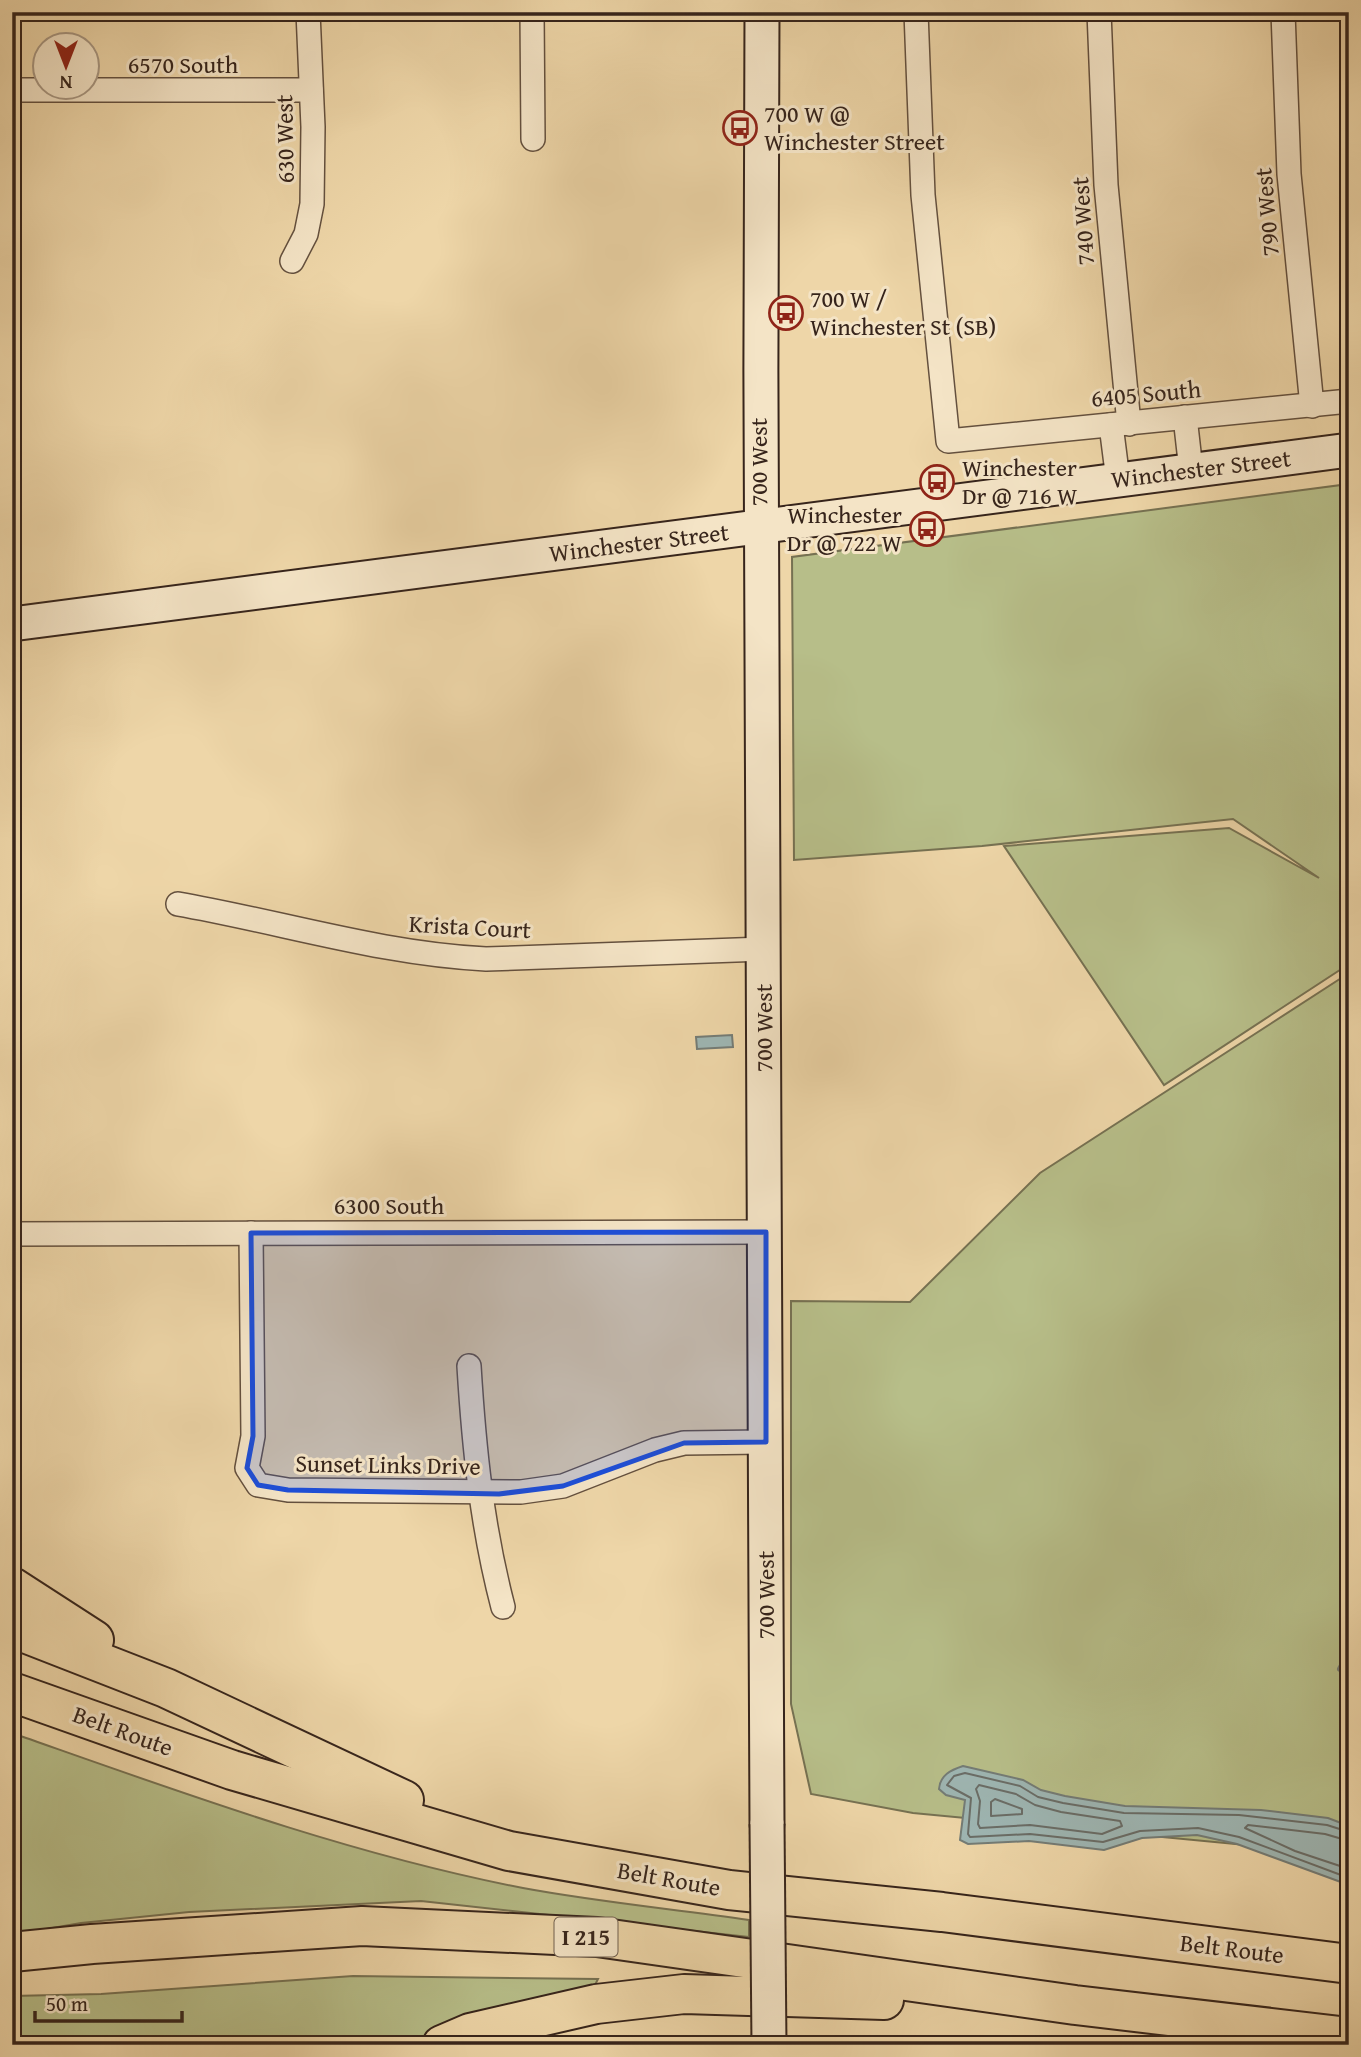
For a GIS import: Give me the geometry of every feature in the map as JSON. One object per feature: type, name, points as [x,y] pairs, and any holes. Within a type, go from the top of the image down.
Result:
[{"type":"highway","points":[[12,1587],[166,1688]]},
{"type":"highway","points":[[12,1628],[166,1688],[509,1850]]},
{"type":"highway","name":"Belt Route","points":[[12,1692],[232,1770],[509,1850],[729,1890],[942,1912],[1349,1964]]},
{"type":"highway","name":"I 215","points":[[12,1952],[362,1926],[597,1937],[1075,2005],[1349,2037]]},
{"type":"highway","points":[[12,1947],[92,1944]]},
{"type":"highway","points":[[442,2045],[470,2033],[596,2004],[684,1994],[1075,2005]]},
{"type":"main road","name":"700 West","points":[[762,12],[759,527],[766,1232],[769,2045]]},
{"type":"main road","name":"Winchester Street","points":[[12,624],[1349,450]]},
{"type":"street","name":"630 West","points":[[292,261],[306,234],[312,204],[307,12]]},
{"type":"street","points":[[532,12],[533,139]]},
{"type":"street","name":"6405 South","points":[[916,12],[923,195],[948,441],[1075,426],[1120,425],[1349,401]]},
{"type":"street","name":"740 West","points":[[1099,12],[1120,425],[1118,480]]},
{"type":"street","name":"790 West","points":[[1283,12],[1289,174],[1312,406]]},
{"type":"street","name":"6570 South","points":[[12,90],[311,90]]},
{"type":"street","points":[[1185,417],[1191,470]]},
{"type":"street","name":"Krista Court","points":[[178,904],[448,958],[486,960],[764,949]]},
{"type":"street","name":"6300 South","points":[[12,1234],[766,1232]]},
{"type":"street","name":"Sunset Links Drive","points":[[251,1233],[253,1436],[247,1468],[258,1485],[288,1490],[521,1492],[563,1486],[655,1450],[684,1443],[766,1442]]},
{"type":"street","points":[[469,1366],[475,1470],[492,1566],[503,1607]]},
{"type":"highlighted area","points":[[766,1232],[766,1442],[684,1443],[563,1486],[499,1494],[288,1490],[258,1485],[247,1468],[253,1436],[251,1233]]},
{"type":"green space","points":[[1349,484],[1349,964],[1164,1085],[1004,846],[1229,828],[1319,878],[1233,819],[982,846],[794,860],[792,557]]},
{"type":"green space","points":[[1349,973],[1349,1855],[913,1813],[811,1794],[791,1704],[791,1301],[910,1302],[1040,1173]]},
{"type":"green space","points":[[12,1733],[265,1820],[393,1858],[551,1893],[749,1920],[749,1937],[421,1901],[189,1912],[81,1923],[12,1935]]},
{"type":"green space","points":[[353,1976],[598,1979],[593,1989],[454,2025],[406,2045],[12,2045],[15,2014],[12,2011],[12,1996],[101,1994]]},
{"type":"water","points":[[732,1035],[733,1047],[697,1049],[696,1037]]},
{"type":"water","points":[[963,1766],[1023,1780],[1041,1790],[1065,1796],[1125,1806],[1261,1810],[1328,1818],[1349,1826],[1349,1885],[1237,1844],[1197,1835],[1142,1838],[1104,1850],[1029,1841],[968,1844],[960,1840],[965,1800],[946,1795],[939,1789],[950,1771]]},
{"type":"waterway","points":[[1340,1669],[1349,1653]]},
{"type":"place","name":"700 W @ Winchester Street","points":[[740,128]]},
{"type":"place","name":"700 W / Winchester St (SB)","points":[[786,313]]},
{"type":"place","name":"Winchester Dr @ 716 W","points":[[937,482]]},
{"type":"place","name":"Winchester Dr @ 722 W","points":[[927,529]]}]
